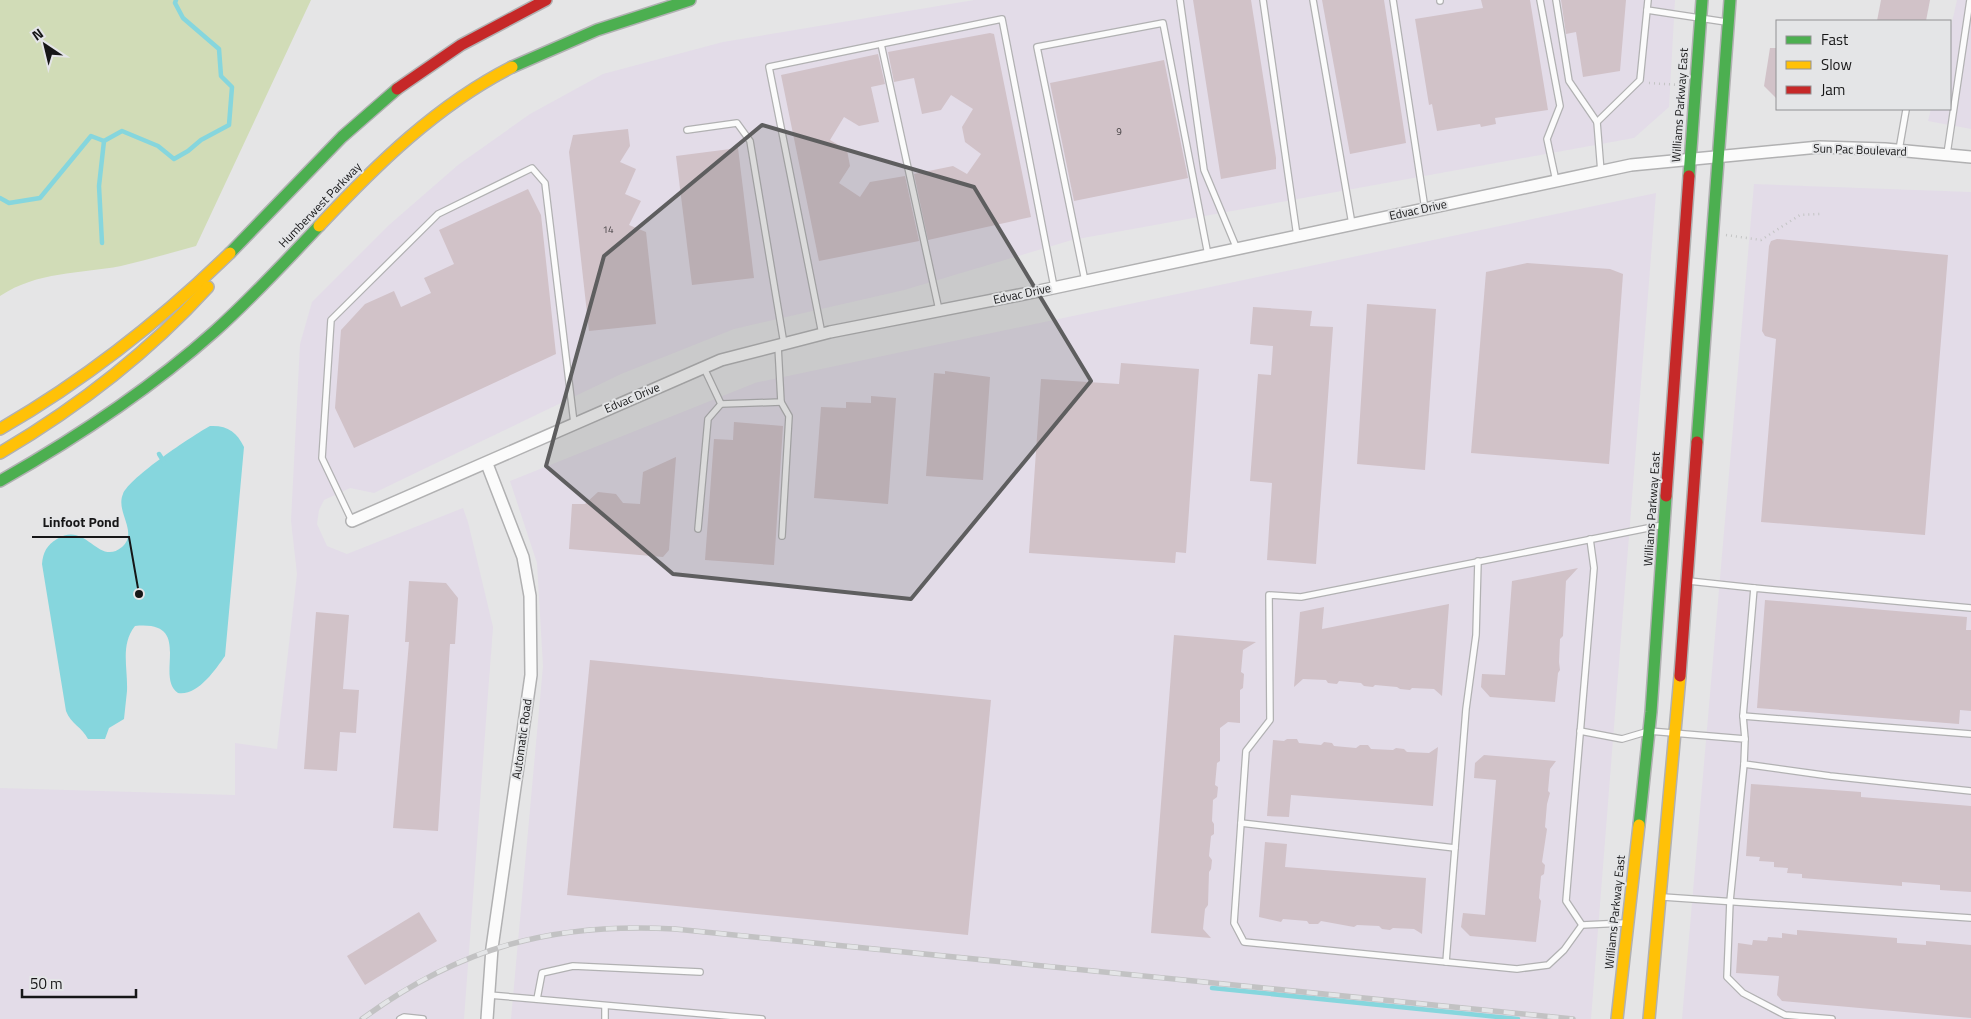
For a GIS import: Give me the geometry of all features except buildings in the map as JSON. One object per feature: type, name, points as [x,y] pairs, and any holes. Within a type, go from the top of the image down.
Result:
[{"type":"main road","points":[[0,429],[75,383],[138,336],[207,276],[359,120],[409,79],[467,40],[546,0]]},
{"type":"main road","name":"Humberwest Parkway","points":[[0,481],[88,429],[170,369],[242,306],[386,158],[451,104],[517,63],[626,18],[690,0]]},
{"type":"main road","name":"Williams Parkway East","points":[[1616,1019],[1649,731],[1702,0]]},
{"type":"main road","points":[[1649,1019],[1676,734],[1730,0]]},
{"type":"main road","points":[[0,453],[94,394],[140,358],[188,310],[284,198]]},
{"type":"street","name":"Sun Pac Boulevard","points":[[1719,158],[1819,147],[1899,150],[1971,157]]},
{"type":"street","name":"Edvac Drive","points":[[352,522],[721,360],[822,335],[1631,165],[1719,158]]},
{"type":"street","name":"Automatic Road","points":[[487,464],[523,557],[530,596],[531,675],[492,948],[487,1019]]},
{"type":"lane","points":[[1180,0],[1204,170],[1237,249]]},
{"type":"lane","points":[[1263,0],[1297,236]]},
{"type":"lane","points":[[1314,0],[1352,224]]},
{"type":"lane","points":[[1393,0],[1425,209]]},
{"type":"lane","points":[[1540,0],[1560,106],[1547,139],[1556,181]]},
{"type":"lane","points":[[1556,0],[1570,81],[1597,122],[1601,172]]},
{"type":"lane","points":[[1597,122],[1640,80],[1648,0]]},
{"type":"lane","points":[[1947,154],[1970,0]]},
{"type":"lane","points":[[1647,10],[1728,22]]},
{"type":"lane","points":[[822,335],[769,67],[1002,19],[1054,287]]},
{"type":"lane","points":[[1085,281],[1037,47],[1164,23],[1208,255]]},
{"type":"lane","points":[[882,44],[939,311]]},
{"type":"lane","points":[[1899,150],[1906,110]]},
{"type":"lane","points":[[687,130],[737,123],[750,141],[781,345],[781,402],[789,416],[782,536]]},
{"type":"lane","points":[[352,522],[322,458],[331,320],[438,214],[532,168],[546,183],[574,423]]},
{"type":"lane","points":[[704,368],[721,404]]},
{"type":"lane","points":[[698,529],[708,419],[721,404],[781,402]]},
{"type":"lane","points":[[1582,925],[1564,950],[1548,966],[1517,969],[1244,942],[1234,922],[1246,751],[1270,720],[1269,595],[1301,597],[1664,524]]},
{"type":"lane","points":[[1582,925],[1566,901],[1594,568],[1590,539]]},
{"type":"lane","points":[[1446,962],[1466,709],[1476,635],[1478,560]]},
{"type":"lane","points":[[1688,581],[1971,608]]},
{"type":"lane","points":[[1754,588],[1743,716],[1745,739],[1744,764],[1730,902],[1727,977],[1743,993],[1785,1015],[1832,1019]]},
{"type":"lane","points":[[1743,716],[1971,734]]},
{"type":"lane","points":[[1580,731],[1622,740],[1649,731],[1745,739]]},
{"type":"lane","points":[[1744,764],[1830,776],[1971,791]]},
{"type":"lane","points":[[1241,823],[1455,848]]},
{"type":"lane","points":[[1660,897],[1971,918]]},
{"type":"lane","points":[[1582,925],[1627,923]]},
{"type":"lane","points":[[537,999],[542,973],[573,966],[700,972]]},
{"type":"lane","points":[[489,995],[762,1019]]},
{"type":"lane","points":[[605,1019],[606,1006]]},
{"type":"lane","points":[[400,1019],[404,1016],[423,1019]]},
{"type":"path","points":[[1640,80],[1650,83],[1695,86]]},
{"type":"path","points":[[1714,233],[1761,240],[1800,215],[1820,214]]},
{"type":"highlighted area","points":[[762,125],[974,187],[1091,381],[911,599],[673,574],[546,466],[604,256]]},
{"type":"shaded area","points":[[974,0],[1675,0],[1669,107],[1634,138],[1072,240],[904,290],[734,329],[621,374],[374,493],[350,488],[324,500],[319,510],[317,524],[327,546],[347,554],[463,508],[468,522],[493,627],[464,1019],[0,1019],[0,788],[235,795],[235,743],[277,749],[297,574],[291,521],[300,344],[312,302],[389,225],[458,165],[530,114],[603,74],[723,42]]},
{"type":"shaded area","points":[[1957,0],[1971,0],[1971,129],[1928,121],[1931,110],[1951,110],[1951,27]]},
{"type":"shaded area","points":[[1754,184],[1971,192],[1971,1019],[1682,1019]]},
{"type":"shaded area","points":[[1656,193],[1591,1019],[511,1019],[543,666],[537,563],[510,481],[755,383]]},
{"type":"green space","points":[[0,0],[311,0],[196,246],[121,266],[44,278],[14,288],[0,296]]},
{"type":"water","points":[[210,426],[222,427],[231,431],[238,437],[244,447],[225,656],[211,675],[199,686],[185,693],[178,693],[172,685],[169,640],[164,632],[153,626],[135,626],[130,633],[126,649],[127,691],[124,719],[109,728],[105,739],[88,739],[66,711],[42,564],[43,556],[48,546],[57,539],[67,535],[76,535],[84,538],[106,552],[114,552],[122,547],[127,541],[128,528],[121,501],[128,487],[162,457]]},
{"type":"waterway","points":[[0,198],[9,203],[40,198],[91,136],[104,141],[122,131],[158,146],[174,159],[188,151],[201,140],[229,125],[232,87],[221,76],[219,49],[183,18],[175,3],[176,0]]},
{"type":"waterway","points":[[102,243],[99,186],[104,141]]},
{"type":"waterway","points":[[159,454],[164,462]]},
{"type":"waterway","points":[[1212,988],[1518,1019]]},
{"type":"railway","points":[[362,1019],[399,994],[435,974],[472,957],[510,944],[549,935],[589,930],[631,928],[675,929],[1573,1019]]},
{"type":"traffic: fast","points":[[512,67],[597,30],[690,0]]},
{"type":"traffic: fast","points":[[1689,176],[1702,0]]},
{"type":"traffic: fast","points":[[1697,442],[1730,0]]},
{"type":"traffic: fast","points":[[230,253],[342,137],[397,89]]},
{"type":"traffic: fast","points":[[0,481],[56,448],[111,412],[190,353],[268,280],[319,226]]},
{"type":"traffic: fast","points":[[1639,825],[1651,712],[1666,496]]},
{"type":"traffic: slow","points":[[319,226],[385,159],[433,118],[458,99],[512,67]]},
{"type":"traffic: slow","points":[[0,429],[92,370],[121,348],[149,326],[230,253]]},
{"type":"traffic: slow","points":[[0,453],[57,417],[110,378],[161,335],[208,287]]},
{"type":"traffic: slow","points":[[1649,1019],[1680,676]]},
{"type":"traffic: slow","points":[[1617,1019],[1639,825]]},
{"type":"traffic: jam","points":[[397,89],[461,45],[546,0]]},
{"type":"traffic: jam","points":[[1666,496],[1689,176]]},
{"type":"traffic: jam","points":[[1680,676],[1697,442]]},
{"type":"place","name":"Linfoot Pond","points":[[139,594]]}]
